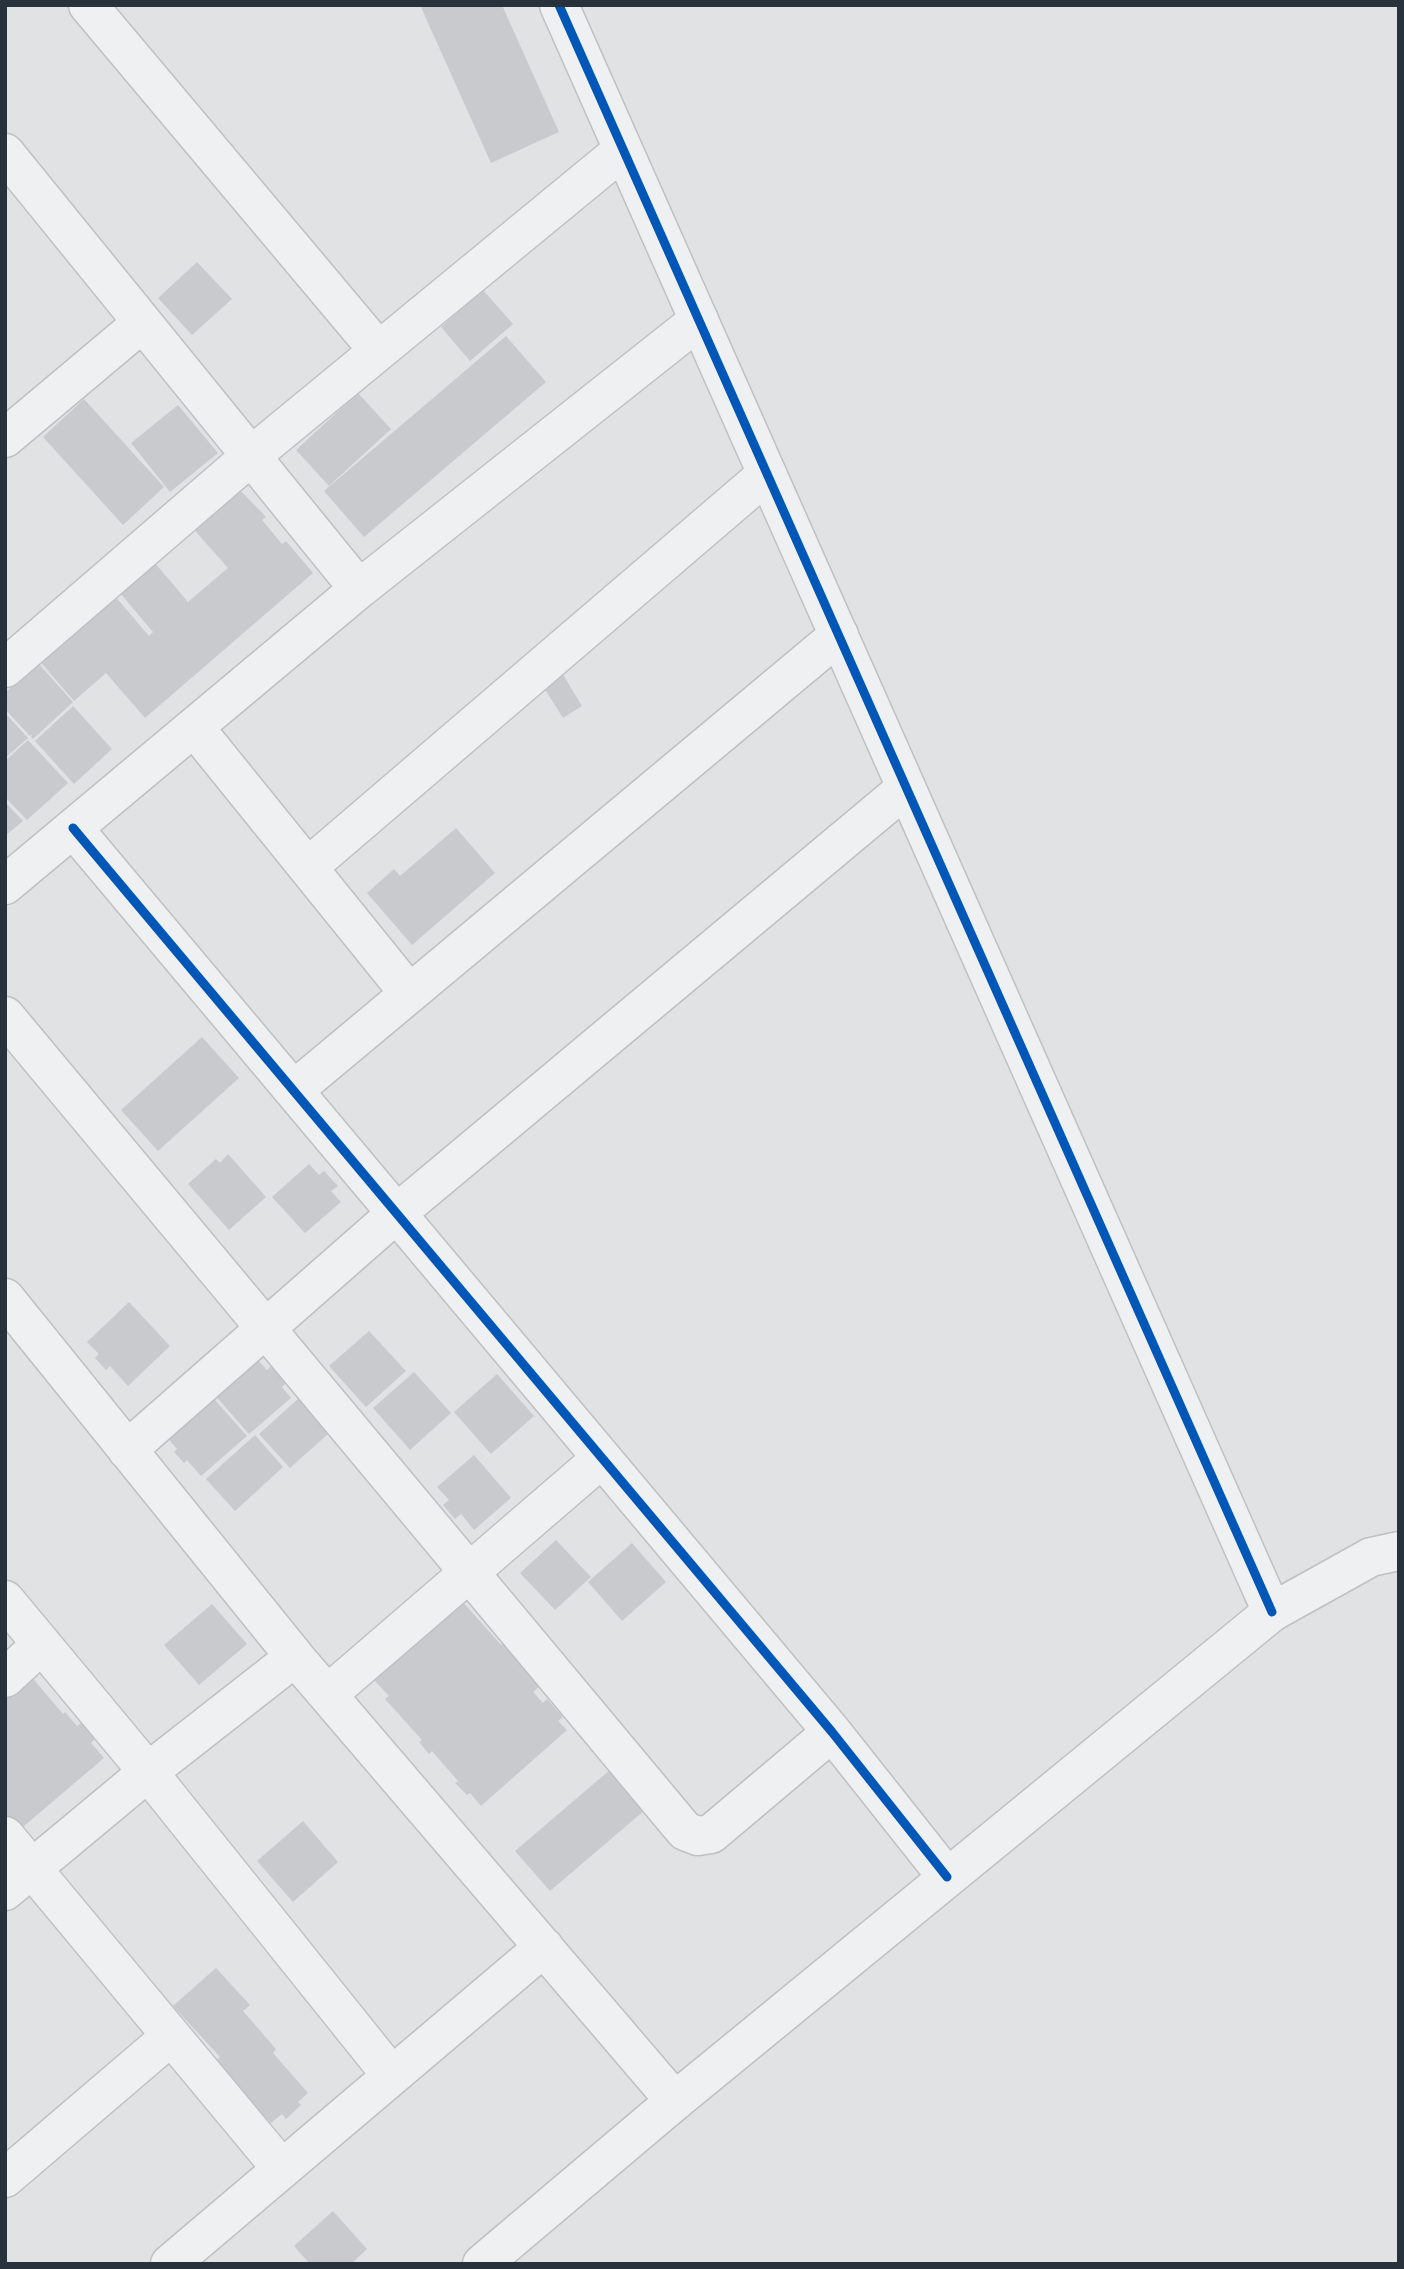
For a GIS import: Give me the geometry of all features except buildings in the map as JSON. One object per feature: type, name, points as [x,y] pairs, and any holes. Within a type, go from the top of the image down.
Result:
[{"type":"street","points":[[88,5],[378,350]]},
{"type":"street","points":[[559,5],[1272,1612]]},
{"type":"street","points":[[5,668],[251,456],[623,149]]},
{"type":"street","points":[[8,162],[359,589]]},
{"type":"street","points":[[5,885],[359,589],[699,320]]},
{"type":"street","points":[[5,438],[142,323]]},
{"type":"street","points":[[308,867],[767,474]]},
{"type":"street","points":[[294,1090],[839,635]]},
{"type":"street","points":[[194,726],[410,993]]},
{"type":"street","points":[[127,1450],[397,1213],[906,788]]},
{"type":"street","points":[[73,828],[832,1732],[947,1877]]},
{"type":"street","points":[[5,1016],[685,1831],[698,1836],[711,1834],[832,1732]]},
{"type":"street","points":[[5,1298],[295,1657],[675,2101]]},
{"type":"street","points":[[328,1694],[602,1458]]},
{"type":"street","points":[[482,2264],[675,2101],[1272,1612],[1371,1557],[1399,1551]]},
{"type":"street","points":[[5,1600],[148,1772],[392,2076]]},
{"type":"street","points":[[5,1678],[42,1644]]},
{"type":"street","points":[[19,1880],[148,1772],[295,1657]]},
{"type":"street","points":[[5,1836],[19,1880],[170,2037],[282,2169]]},
{"type":"street","points":[[170,2264],[544,1947]]},
{"type":"street","points":[[5,2178],[170,2037]]},
{"type":"cycle path","points":[[559,5],[1272,1612]]},
{"type":"cycle path","points":[[73,828],[832,1732],[947,1877]]}]
